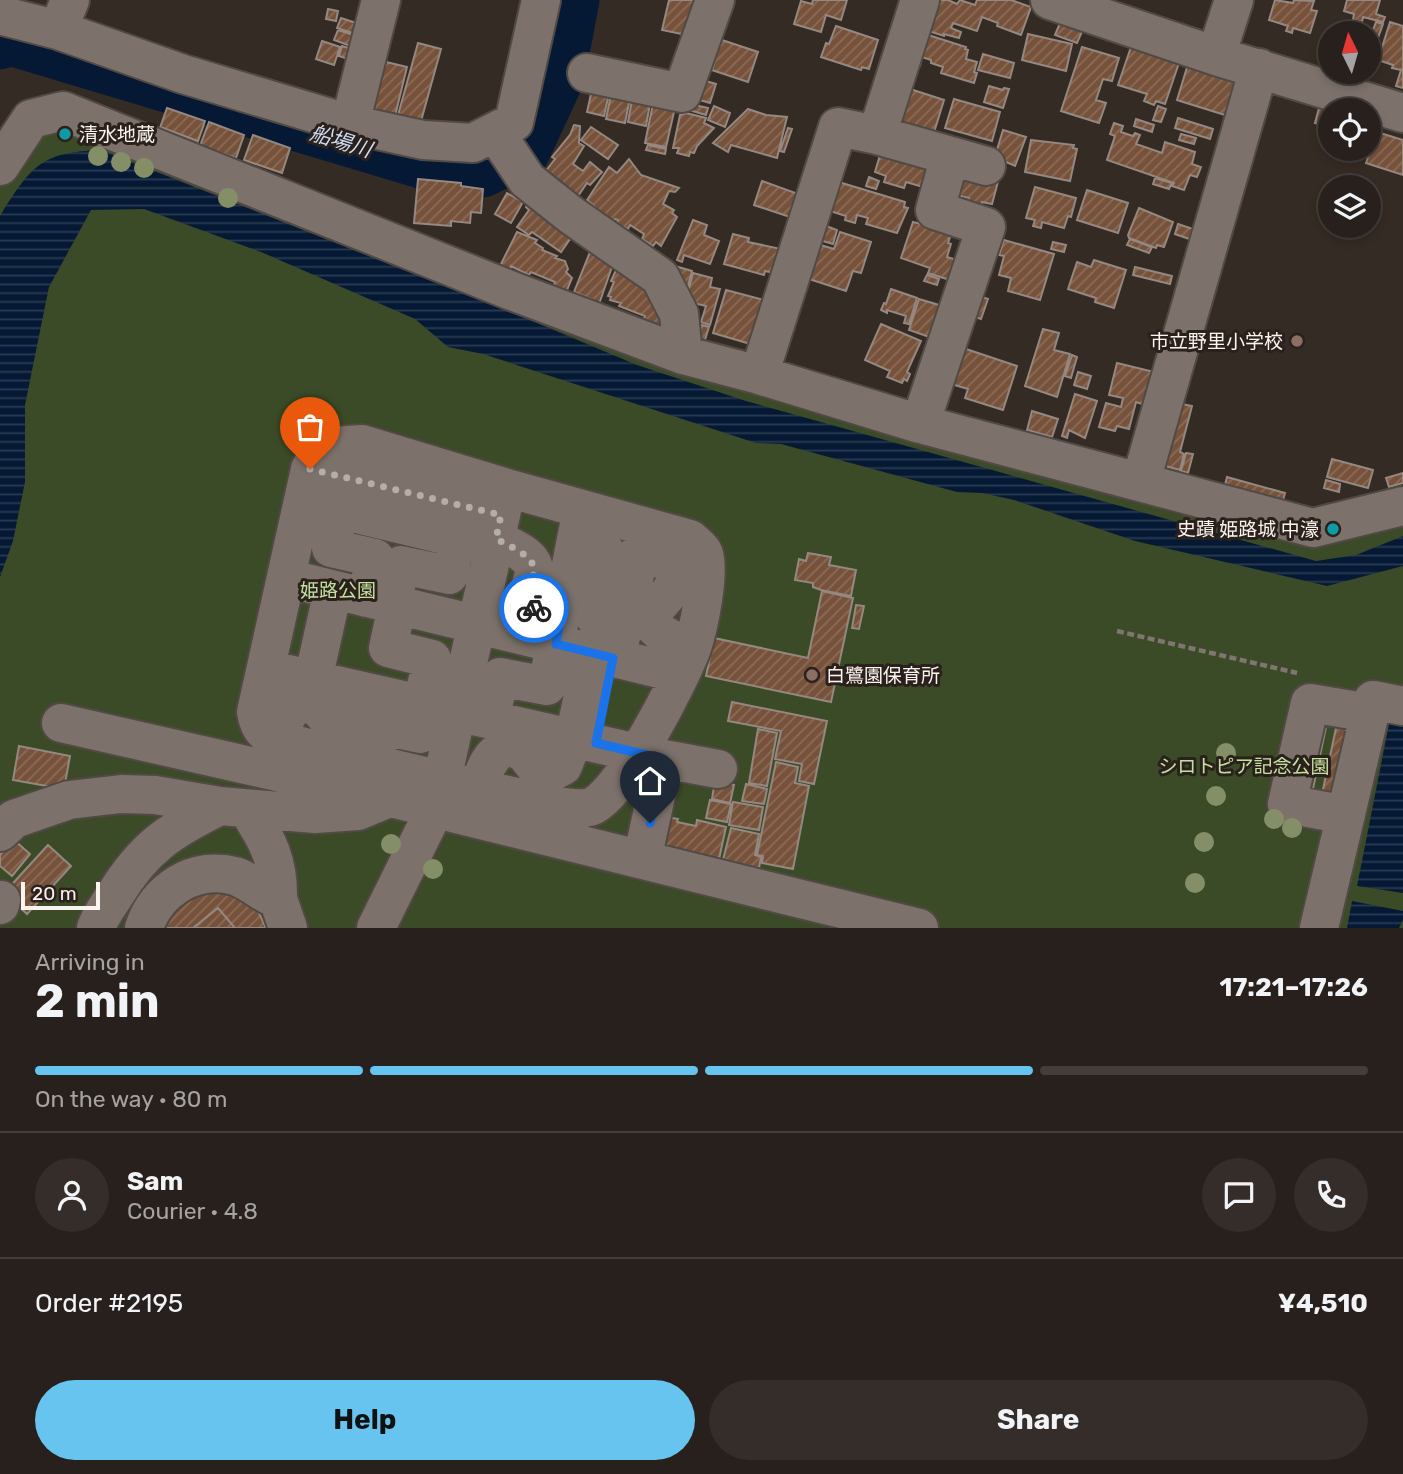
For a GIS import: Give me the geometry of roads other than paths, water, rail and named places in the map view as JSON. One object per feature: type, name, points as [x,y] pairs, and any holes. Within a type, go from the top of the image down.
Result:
[{"type":"street","points":[[350,124],[381,0]]},
{"type":"street","points":[[0,15],[64,15],[183,74],[350,124],[423,139],[473,144],[514,122],[541,0]]},
{"type":"street","points":[[587,73],[682,93],[715,0]]},
{"type":"street","points":[[877,135],[920,0]]},
{"type":"street","points":[[1050,0],[1403,113]]},
{"type":"street","points":[[1216,55],[1234,0]]},
{"type":"street","points":[[1141,481],[1259,68]]},
{"type":"street","points":[[0,166],[31,119],[63,111],[512,291],[683,355],[920,424],[1313,528],[1403,506]]},
{"type":"street","points":[[759,375],[838,127],[877,135],[968,161],[935,210],[986,227],[920,424]]},
{"type":"street","points":[[495,132],[527,180],[570,215],[660,277],[679,314],[683,355]]},
{"type":"street","points":[[449,710],[432,659],[388,648],[368,599],[374,558],[331,548],[317,494],[317,456],[332,446],[362,444],[499,524],[533,564],[534,572],[527,590],[527,603],[558,632]]},
{"type":"street","points":[[317,494],[456,538],[499,524],[690,539],[703,551],[707,572],[686,661],[651,756],[642,860]]},
{"type":"street","points":[[317,494],[286,578],[256,712],[259,726],[266,736],[374,764],[439,794],[642,860],[919,928]]},
{"type":"street","points":[[376,928],[439,794],[449,710],[477,625],[499,524]]},
{"type":"street","points":[[374,764],[382,726],[420,734],[449,710],[500,677],[547,686],[577,530]]},
{"type":"street","points":[[577,530],[605,550],[610,559],[609,572],[590,600],[591,610],[611,651]]},
{"type":"street","points":[[479,789],[482,773],[492,756],[504,749],[521,751],[539,771],[550,773],[563,766],[585,741],[643,537]]},
{"type":"street","points":[[324,682],[368,599],[401,565],[449,575],[456,538]]},
{"type":"street","points":[[286,578],[477,625],[558,632],[611,651],[686,661]]},
{"type":"street","points":[[266,669],[718,769]]},
{"type":"street","points":[[280,741],[285,720],[292,707],[307,703],[316,705],[334,722],[354,725],[364,716],[376,694]]},
{"type":"street","points":[[1318,928],[1346,815],[1386,710],[1310,703],[1287,804],[1346,815]]},
{"type":"street","points":[[61,723],[391,798]]},
{"type":"street","points":[[0,832],[14,819],[69,800],[121,794],[155,794],[234,808],[315,814],[358,811],[391,798],[479,789],[563,807],[590,807],[600,802],[617,783],[651,756]]},
{"type":"street","points":[[234,808],[261,830],[275,859],[283,914]]},
{"type":"street","points":[[96,928],[131,869],[157,843],[188,822],[234,808]]},
{"type":"street","points":[[144,928],[149,912],[163,895],[185,879],[215,873],[236,876],[260,889],[283,914]]},
{"type":"water","points":[[101,150],[518,315],[637,365],[746,401],[1316,561],[1356,555],[1403,536],[1403,566],[1327,586],[1135,541],[1014,500],[982,493],[957,492],[781,444],[756,443],[483,354],[448,347],[415,319],[261,252],[144,209],[91,210],[49,287],[25,405],[25,482],[13,541],[0,577],[0,216],[20,185],[40,165],[64,154]]},
{"type":"water","points":[[1390,719],[1403,721],[1403,893],[1357,886]]},
{"type":"water","points":[[1352,901],[1403,911],[1403,920],[1399,928],[1347,928]]},
{"type":"waterway","name":"船場川","points":[[0,46],[10,42],[431,168],[483,174],[526,153],[561,78],[576,0]]},
{"type":"place","name":"清水地蔵","points":[[65,134]]},
{"type":"place","name":"市立野里小学校","points":[[1297,341]]},
{"type":"place","name":"史蹟 姫路城 中濠","points":[[1333,529]]},
{"type":"place","name":"白鷺園保育所","points":[[812,675]]},
{"type":"park label","name":"姫路公園","points":[[338,590]]},
{"type":"park label","name":"シロトピア記念公園","points":[[1244,766]]}]
